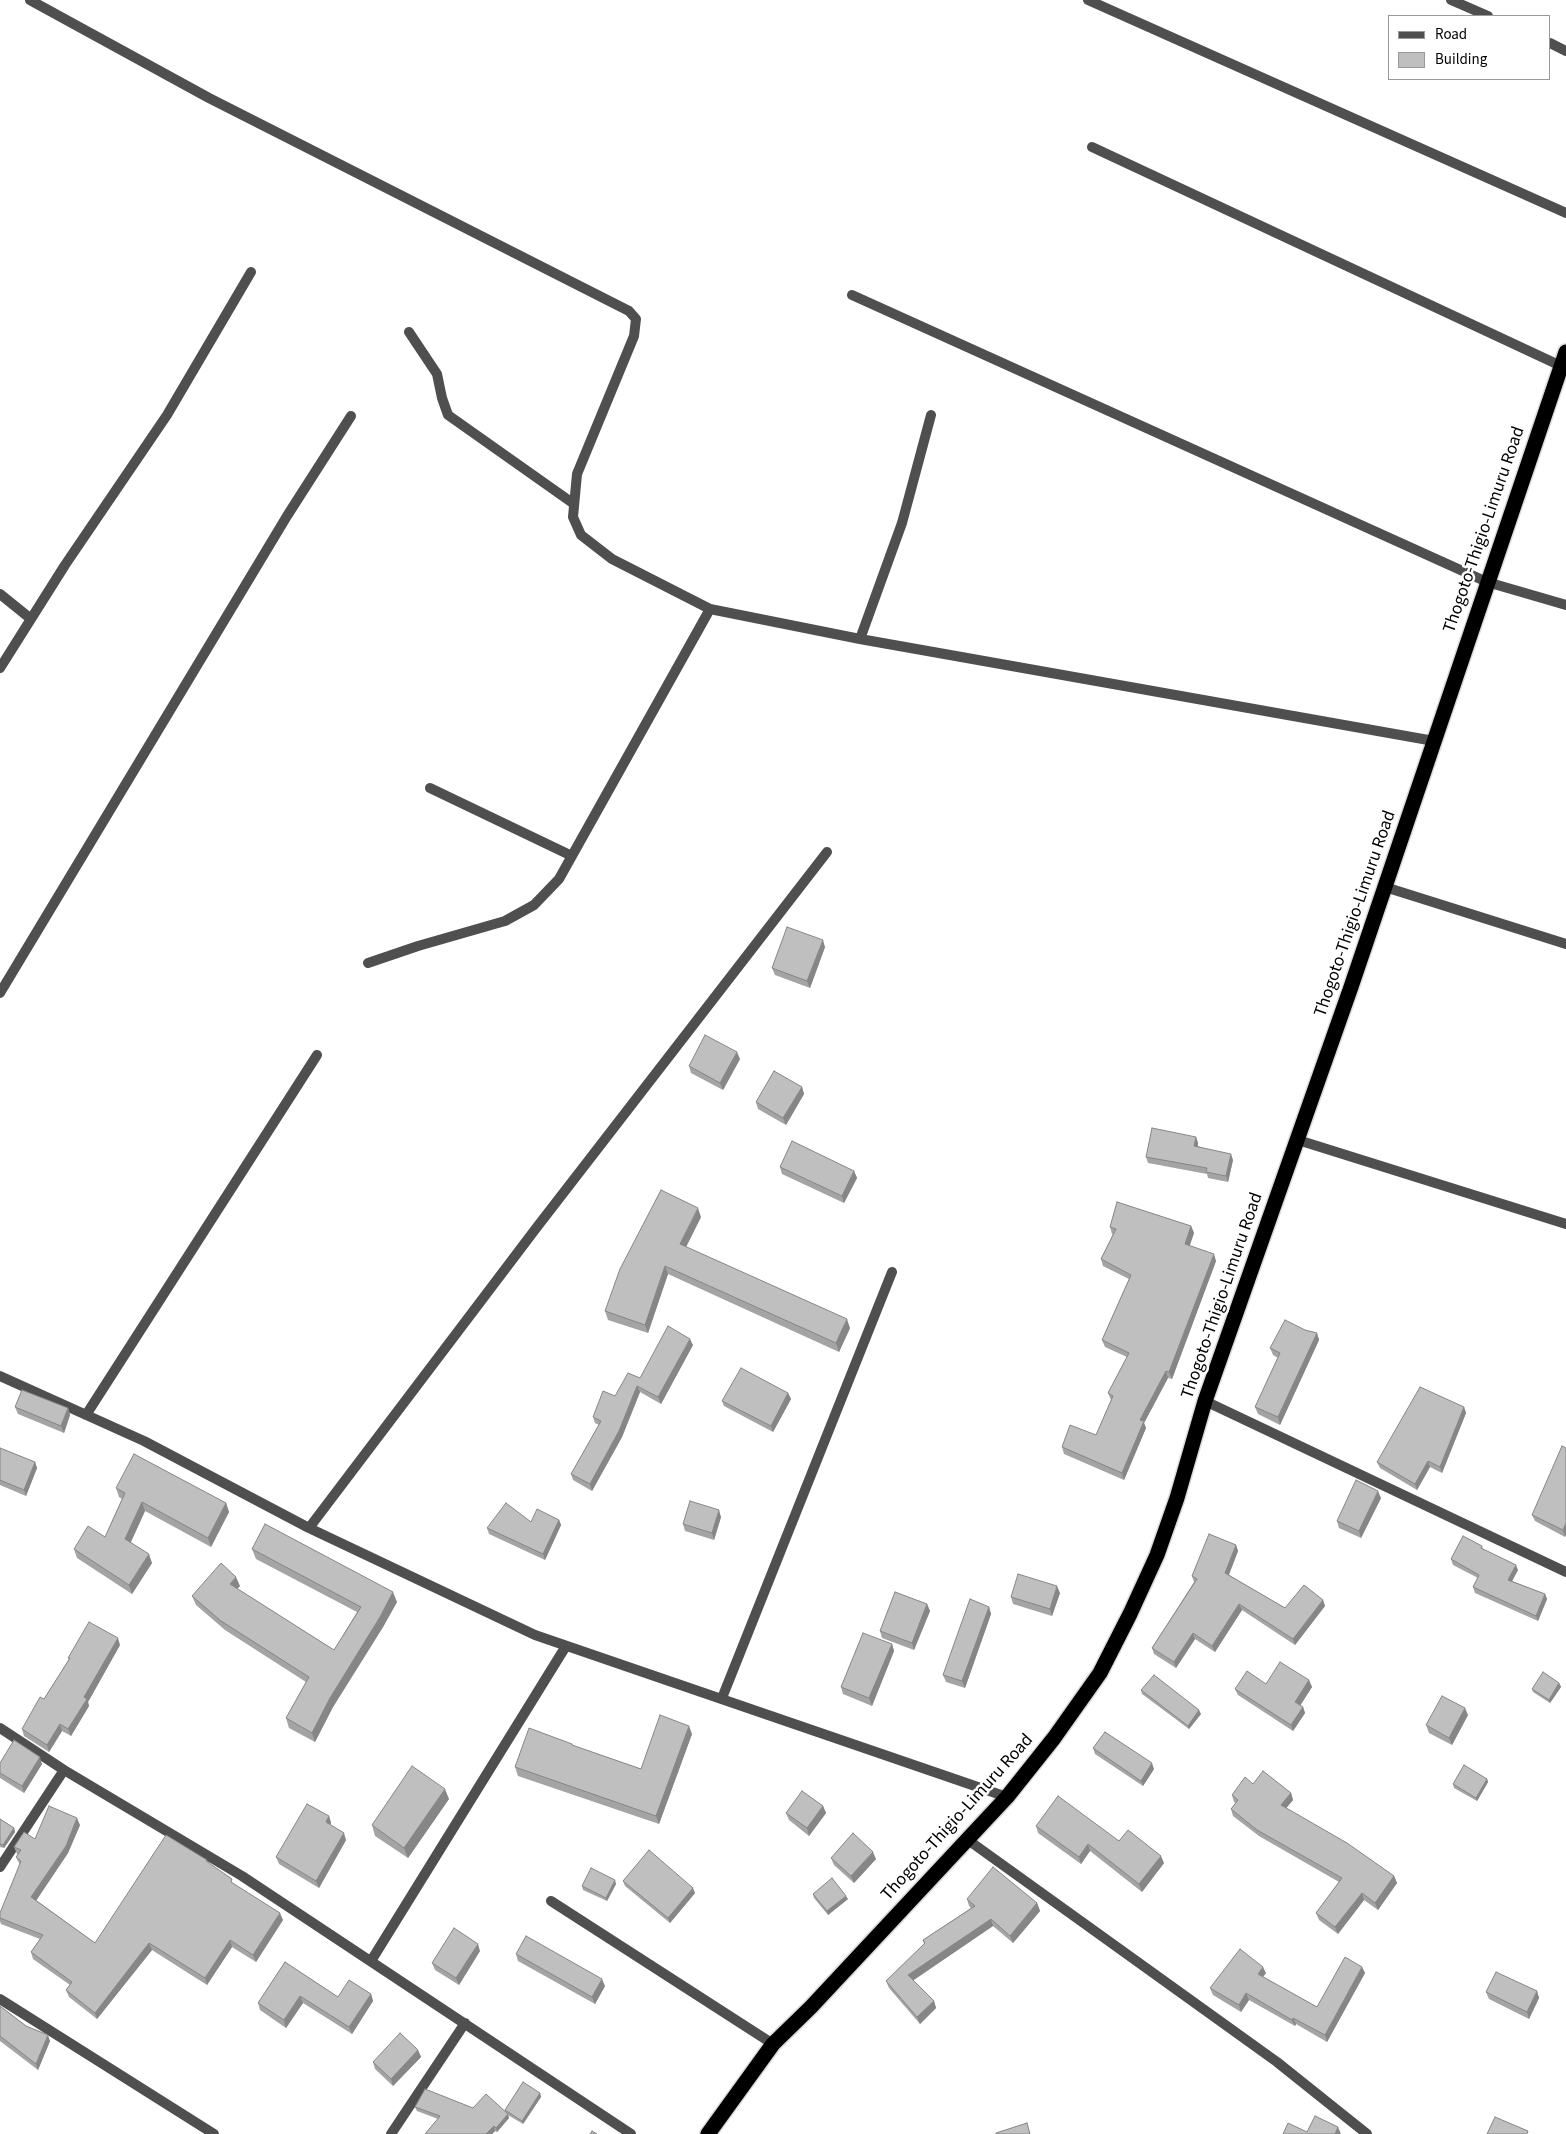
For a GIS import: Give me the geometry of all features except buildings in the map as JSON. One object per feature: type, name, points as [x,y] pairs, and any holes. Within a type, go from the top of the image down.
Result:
[{"type":"highway","name":"Thogoto-Thigio-Limuru Road","points":[[708,2134],[773,2044],[811,2007],[968,1840],[1007,1797],[1054,1738],[1100,1673],[1157,1556],[1177,1498],[1205,1401],[1298,1140],[1564,359]]},
{"type":"street","points":[[30,0],[209,98],[629,311],[636,319],[634,336],[577,474],[573,517],[581,536],[612,559],[710,609],[860,639],[1434,740]]},
{"type":"street","points":[[1088,0],[1566,213]]},
{"type":"street","points":[[1451,0],[1486,15]]},
{"type":"street","points":[[1551,43],[1566,50]]},
{"type":"street","points":[[1092,147],[1564,359]]},
{"type":"street","points":[[0,668],[65,565],[167,415],[251,272]]},
{"type":"street","points":[[852,295],[1487,582],[1566,605]]},
{"type":"street","points":[[409,332],[437,374],[448,415],[574,504]]},
{"type":"street","points":[[860,639],[902,523],[931,415]]},
{"type":"street","points":[[0,993],[287,516],[351,416]]},
{"type":"street","points":[[0,594],[31,619]]},
{"type":"street","points":[[368,963],[418,946],[505,921],[534,905],[559,879],[710,609]]},
{"type":"street","points":[[430,788],[572,856]]},
{"type":"street","points":[[309,1528],[537,1227],[827,852]]},
{"type":"street","points":[[1385,887],[1566,944]]},
{"type":"street","points":[[86,1415],[317,1054]]},
{"type":"street","points":[[1298,1140],[1566,1224]]},
{"type":"street","points":[[722,1698],[892,1272]]},
{"type":"street","points":[[0,1376],[144,1441],[309,1528],[535,1635],[1007,1797]]},
{"type":"street","points":[[1205,1401],[1566,1572]]},
{"type":"street","points":[[371,1961],[566,1646]]},
{"type":"street","points":[[0,1728],[64,1770],[242,1876],[631,2134]]},
{"type":"street","points":[[0,1867],[64,1770]]},
{"type":"street","points":[[968,1840],[1277,2062],[1367,2134]]},
{"type":"street","points":[[551,1901],[773,2044]]},
{"type":"street","points":[[0,1998],[214,2134]]},
{"type":"street","points":[[391,2134],[465,2023]]}]
